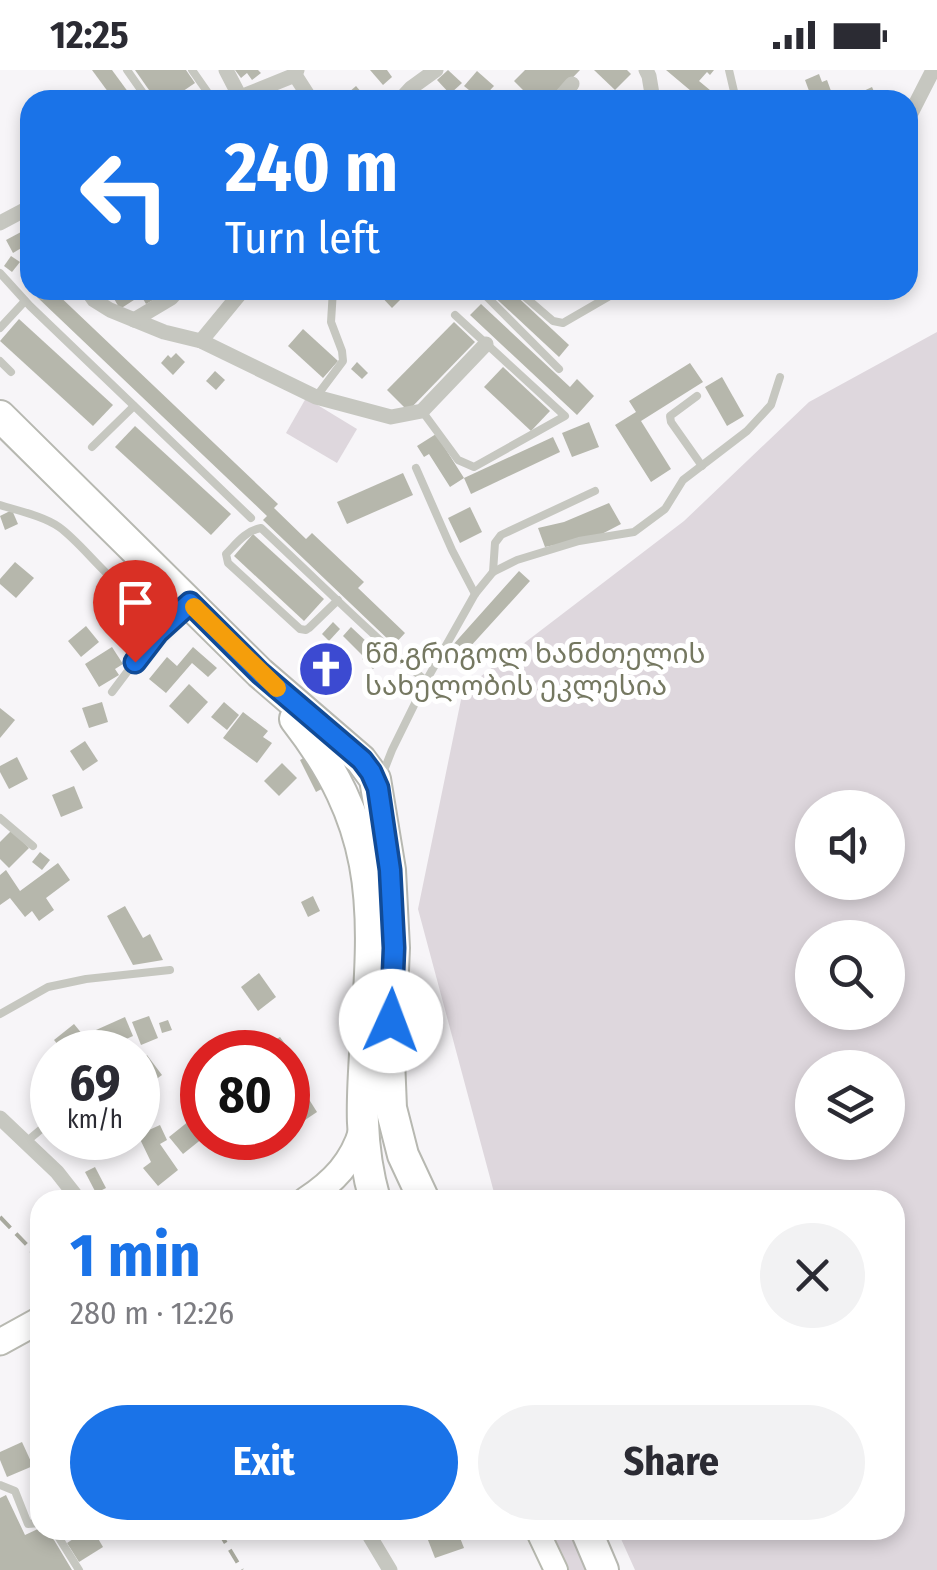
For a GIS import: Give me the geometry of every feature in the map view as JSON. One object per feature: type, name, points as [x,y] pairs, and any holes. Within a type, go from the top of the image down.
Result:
[{"type":"highway","points":[[0,416],[260,673],[379,768],[394,948],[391,1108],[402,1155],[419,1190]]},
{"type":"highway","points":[[260,673],[306,732],[340,785],[363,847],[372,949],[362,1130],[373,1190]]},
{"type":"highway","points":[[340,785],[352,768],[379,768]]},
{"type":"highway","points":[[590,1540],[604,1570]]},
{"type":"main road","points":[[321,1190],[353,1156],[362,1130]]},
{"type":"main road","points":[[0,1342],[30,1325]]},
{"type":"main road","points":[[541,1540],[556,1570]]},
{"type":"street","points":[[412,90],[436,70]]},
{"type":"street","points":[[918,99],[932,70]]},
{"type":"street","points":[[254,90],[296,72]]},
{"type":"street","points":[[567,90],[572,84]]},
{"type":"street","points":[[94,300],[164,332],[201,341],[316,397],[392,416],[422,411],[486,344]]},
{"type":"street","points":[[134,320],[168,300]]},
{"type":"street","points":[[201,341],[234,300]]},
{"type":"street","points":[[0,1118],[72,1190]]},
{"type":"street","points":[[372,1540],[390,1570]]},
{"type":"lane","points":[[0,273],[20,295]]},
{"type":"lane","points":[[316,397],[343,361],[331,322],[332,300]]},
{"type":"lane","points":[[490,300],[560,369]]},
{"type":"lane","points":[[529,300],[553,321],[562,323],[602,300]]},
{"type":"lane","points":[[0,328],[25,301],[251,518]]},
{"type":"lane","points":[[422,411],[458,460],[474,467],[565,416],[455,315]]},
{"type":"lane","points":[[0,361],[11,372]]},
{"type":"lane","points":[[379,768],[474,594],[493,572],[516,560],[579,542],[634,532],[665,509],[683,480],[747,431],[770,405],[780,377]]},
{"type":"lane","points":[[697,396],[670,416],[702,466]]},
{"type":"lane","points":[[92,447],[134,406]]},
{"type":"lane","points":[[416,468],[474,594]]},
{"type":"lane","points":[[493,572],[495,543],[501,536],[595,491]]},
{"type":"lane","points":[[0,505],[56,524],[114,580],[139,598],[156,602],[185,599]]},
{"type":"lane","points":[[338,600],[309,628],[300,628],[228,563],[226,554],[245,534],[261,528],[426,681]]},
{"type":"lane","points":[[112,692],[185,599]]},
{"type":"lane","points":[[0,818],[33,846]]},
{"type":"lane","points":[[0,1014],[48,987],[170,970]]},
{"type":"lane","points":[[26,1142],[30,1139]]},
{"type":"lane","points":[[0,1485],[15,1491],[30,1524]]},
{"type":"lane","points":[[60,1540],[79,1570]]},
{"type":"shaded area","points":[[937,332],[937,1570],[635,1570],[622,1540],[905,1540],[905,1190],[493,1190],[418,909],[463,690],[684,521],[809,402]]},
{"type":"shaded area","points":[[306,398],[357,429],[337,463],[286,433]]},
{"type":"shaded area","points":[[553,1540],[582,1540],[595,1570],[566,1570]]},
{"type":"building","points":[[92,70],[112,70],[127,90],[107,90]]},
{"type":"building","points":[[135,70],[186,70],[195,83],[185,90],[149,90]]},
{"type":"building","points":[[235,70],[261,73],[252,80],[247,73],[241,78]]},
{"type":"building","points":[[370,70],[387,70],[392,77],[383,85]]},
{"type":"building","points":[[448,70],[462,83],[454,90],[446,90],[437,80]]},
{"type":"building","points":[[525,70],[580,70],[561,90],[523,90],[514,81]]},
{"type":"building","points":[[594,70],[627,70],[631,74],[615,90]]},
{"type":"building","points":[[666,70],[714,70],[699,81],[710,90],[690,90]]},
{"type":"building","points":[[477,71],[494,86],[490,90],[469,90],[464,86]]},
{"type":"building","points":[[819,74],[831,90],[809,90],[805,80]]},
{"type":"building","points":[[20,233],[20,249],[13,253],[6,240]]},
{"type":"building","points":[[11,256],[20,262],[12,272],[4,266]]},
{"type":"building","points":[[40,300],[64,300],[278,504],[274,508],[306,539],[312,533],[364,582],[358,588],[405,633],[394,645],[263,520],[267,516]]},
{"type":"building","points":[[115,300],[134,300],[120,309]]},
{"type":"building","points":[[498,300],[521,300],[569,345],[559,357]]},
{"type":"building","points":[[481,304],[570,387],[577,379],[594,396],[577,415],[470,315]]},
{"type":"building","points":[[19,319],[113,405],[93,426],[0,341]]},
{"type":"building","points":[[454,322],[475,342],[408,411],[387,390]]},
{"type":"building","points":[[303,329],[338,361],[323,378],[288,346]]},
{"type":"building","points":[[176,353],[185,362],[173,375],[161,363]]},
{"type":"building","points":[[357,362],[368,373],[362,379],[351,369]]},
{"type":"building","points":[[690,363],[703,382],[641,421],[671,469],[651,482],[615,425],[636,412],[629,401]]},
{"type":"building","points":[[503,367],[550,411],[531,431],[484,387]]},
{"type":"building","points":[[215,371],[225,380],[216,390],[206,381]]},
{"type":"building","points":[[722,377],[744,416],[727,426],[705,387]]},
{"type":"building","points":[[589,422],[599,447],[572,457],[562,433]]},
{"type":"building","points":[[135,426],[231,514],[211,535],[115,447]]},
{"type":"building","points":[[436,434],[464,478],[450,487],[429,454],[424,457],[417,446]]},
{"type":"building","points":[[553,437],[560,452],[471,494],[464,478]]},
{"type":"building","points":[[403,473],[413,495],[347,524],[337,502]]},
{"type":"building","points":[[609,503],[621,524],[598,536],[545,547],[538,528]]},
{"type":"building","points":[[470,507],[482,532],[460,543],[448,518]]},
{"type":"building","points":[[12,510],[18,524],[5,530],[0,516]]},
{"type":"building","points":[[253,534],[324,599],[304,621],[234,556]]},
{"type":"building","points":[[15,562],[34,578],[16,598],[0,584]]},
{"type":"building","points":[[519,571],[530,581],[469,648],[474,652],[466,661],[451,647]]},
{"type":"building","points":[[135,615],[153,624],[145,640],[127,631]]},
{"type":"building","points":[[333,622],[340,629],[329,641],[322,634]]},
{"type":"building","points":[[86,626],[99,642],[81,657],[68,641]]},
{"type":"building","points":[[351,627],[381,661],[373,669],[343,636]]},
{"type":"building","name":"წმ.გრიგოლ ხანძთელის სახელობის ეკლესია","points":[[330,646],[345,682],[322,692],[306,656]]},
{"type":"building","points":[[112,647],[123,664],[115,669],[119,675],[99,687],[85,664]]},
{"type":"building","points":[[193,647],[217,668],[208,677],[192,663],[166,693],[149,679],[167,657],[177,666]]},
{"type":"building","points":[[189,684],[208,702],[188,724],[169,706]]},
{"type":"building","points":[[102,702],[108,722],[89,728],[82,708]]},
{"type":"building","points":[[224,702],[239,715],[227,730],[211,717]]},
{"type":"building","points":[[0,708],[15,720],[0,738]]},
{"type":"building","points":[[243,712],[268,731],[263,737],[272,743],[257,763],[223,738]]},
{"type":"building","points":[[85,741],[98,761],[83,771],[70,751]]},
{"type":"building","points":[[311,754],[327,786],[316,792],[300,760]]},
{"type":"building","points":[[17,757],[28,779],[9,789],[0,766]]},
{"type":"building","points":[[282,763],[297,778],[279,796],[264,781]]},
{"type":"building","points":[[74,786],[83,808],[61,817],[52,795]]},
{"type":"building","points":[[12,830],[29,848],[9,868],[0,859],[0,842]]},
{"type":"building","points":[[40,852],[50,860],[42,870],[32,862]]},
{"type":"building","points":[[58,863],[70,880],[46,898],[54,910],[39,921],[32,911],[25,917],[10,898],[0,905],[0,875],[6,870],[20,891]]},
{"type":"building","points":[[313,896],[320,911],[308,917],[301,902]]},
{"type":"building","points":[[125,906],[143,938],[150,934],[163,960],[133,965],[107,916]]},
{"type":"building","points":[[259,973],[276,997],[258,1011],[241,987]]},
{"type":"building","points":[[149,1016],[155,1030],[135,1030],[132,1022]]},
{"type":"building","points":[[125,1017],[130,1030],[96,1030]]},
{"type":"building","points":[[168,1020],[172,1030],[162,1033],[159,1023]]},
{"type":"building","points":[[160,1125],[167,1140],[160,1144]]},
{"type":"building","points":[[180,1128],[180,1150],[169,1137]]},
{"type":"building","points":[[160,1144],[178,1170],[158,1186],[143,1168],[160,1160]]},
{"type":"building","points":[[95,1167],[106,1188],[94,1190],[85,1172]]},
{"type":"building","points":[[22,1442],[30,1467],[7,1477],[0,1452]]},
{"type":"building","points":[[6,1495],[25,1535],[30,1533],[30,1540],[54,1540],[72,1570],[0,1570],[0,1498]]},
{"type":"building","points":[[99,1540],[103,1547],[79,1562],[67,1543]]},
{"type":"building","points":[[428,1540],[461,1540],[464,1548],[435,1558]]},
{"type":"railway","points":[[0,1217],[30,1249]]},
{"type":"railway","points":[[224,1540],[242,1570]]},
{"type":"slow traffic","points":[[194,607],[277,688]]},
{"type":"place","name":"წმ.გრიგოლ ხანძთელის სახელობის ეკლესია","points":[[326,669]]},
{"type":"route","points":[[135,662],[158,632],[190,603],[260,673],[371,772],[378,788],[390,870],[394,948],[391,1021]]}]
